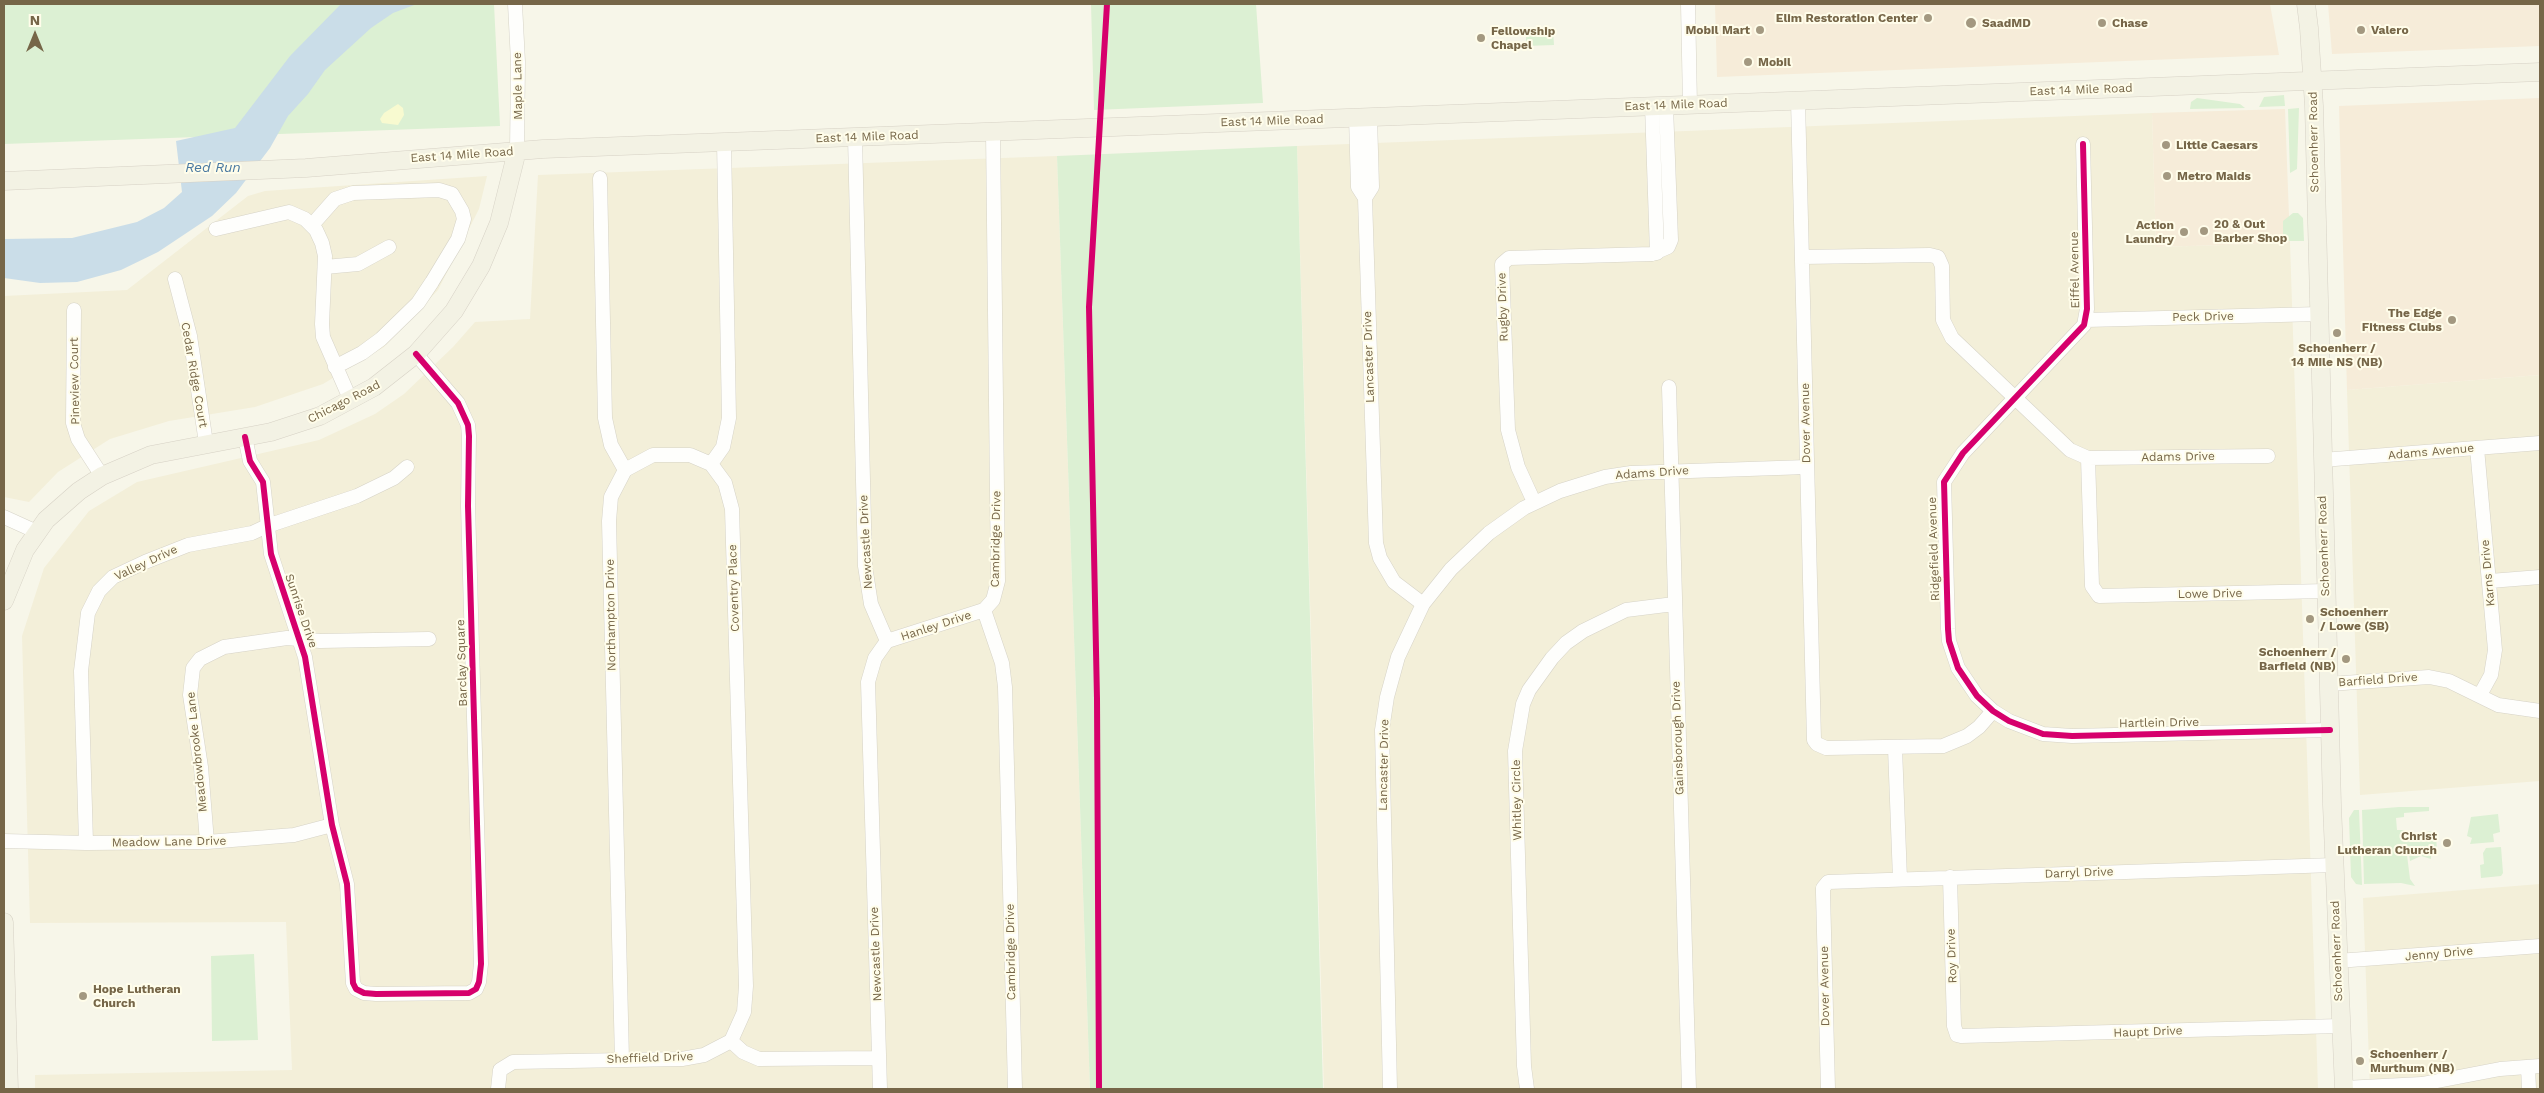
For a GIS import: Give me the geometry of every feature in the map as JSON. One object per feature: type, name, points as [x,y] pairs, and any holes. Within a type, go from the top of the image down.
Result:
[{"type":"main road","name":"Schoenherr Road","points":[[2306,4],[2313,81],[2334,865],[2344,1088]]},
{"type":"main road","name":"East 14 Mile Road","points":[[4,181],[268,170],[517,151],[724,142],[2540,72]]},
{"type":"main road","name":"Chicago Road","points":[[4,601],[25,550],[37,532],[56,510],[102,476],[151,455],[245,437],[298,424],[351,401],[385,380],[416,354],[454,311],[481,266],[499,223],[517,151]]},
{"type":"main road","points":[[4,922],[9,1089]]},
{"type":"street","name":"Maple Lane","points":[[515,4],[517,151]]},
{"type":"street","points":[[1688,4],[1690,105]]},
{"type":"street","name":"Dover Avenue","points":[[1798,101],[1814,735],[1817,744],[1826,748],[1895,748]]},
{"type":"street","name":"Rugby Drive","points":[[1534,502],[1518,467],[1508,430],[1502,264],[1508,258],[1513,257],[1657,253],[1659,106]]},
{"type":"street","name":"Lancaster Drive","points":[[1363,117],[1358,187],[1365,198],[1376,543],[1380,558],[1394,582],[1424,604],[1398,657],[1387,697],[1382,730],[1390,1089]]},
{"type":"street","name":"Cambridge Drive","points":[[993,132],[998,581],[992,600],[984,610],[1002,663],[1005,687],[1015,1089]]},
{"type":"street","name":"Newcastle Drive","points":[[855,137],[865,566],[871,604],[887,641],[875,658],[868,682],[880,1089]]},
{"type":"street","points":[[600,178],[605,418],[611,445],[625,470],[639,460],[663,454],[690,455],[711,464],[726,441],[729,418],[724,142]]},
{"type":"street","name":"Eiffel Avenue","points":[[2015,398],[2082,329],[2086,320],[2083,144]]},
{"type":"street","points":[[312,225],[335,199],[353,193],[439,190],[452,194],[464,218],[458,239],[418,303],[381,339],[362,353],[335,367]]},
{"type":"street","points":[[216,229],[289,212],[298,214],[312,225],[322,243],[325,267],[323,337],[351,401]]},
{"type":"street","points":[[325,267],[358,264],[389,247]]},
{"type":"street","points":[[1802,258],[1930,255],[1938,258],[1942,266],[1943,320],[1948,332],[2070,450],[2088,458]]},
{"type":"street","name":"Cedar Ridge Court","points":[[175,279],[190,336],[206,443]]},
{"type":"street","name":"Pineview Court","points":[[74,310],[74,423],[78,439],[102,476]]},
{"type":"street","name":"Peck Drive","points":[[2086,320],[2319,314]]},
{"type":"street","name":"Barclay Square","points":[[416,354],[458,403],[464,414],[468,430],[468,506],[481,954],[481,975],[476,989]]},
{"type":"street","name":"Gainsborough Drive","points":[[1669,388],[1689,1089]]},
{"type":"street","name":"Ridgefield Avenue","points":[[1993,711],[1977,696],[1967,683],[1958,668],[1949,641],[1943,495],[1944,482],[1952,467],[2015,398]]},
{"type":"street","name":"Sunrise Drive","points":[[245,437],[250,461],[262,482],[267,526],[277,576],[301,640],[332,826],[347,884],[352,946],[352,977],[356,989],[376,994],[469,993],[476,989]]},
{"type":"street","name":"Adams Avenue","points":[[2322,460],[2540,443]]},
{"type":"street","name":"Karns Drive","points":[[2477,448],[2490,581],[2494,662],[2480,695]]},
{"type":"street","name":"Adams Drive","points":[[2088,458],[2268,456]]},
{"type":"street","name":"Lowe Drive","points":[[2088,458],[2092,586],[2095,594],[2104,596],[2326,591]]},
{"type":"street","name":"Coventry Place","points":[[711,464],[725,483],[732,509],[746,986],[744,1012],[731,1041]]},
{"type":"street","name":"Valley Drive","points":[[86,843],[81,671],[85,628],[93,601],[113,577],[188,544],[252,533],[267,526],[357,496],[394,478],[407,467]]},
{"type":"street","name":"Adams Drive","points":[[1424,604],[1451,569],[1471,549],[1511,516],[1534,502],[1560,491],[1604,477],[1671,470],[1807,467]]},
{"type":"street","name":"Northampton Drive","points":[[622,1060],[609,521],[611,497],[625,470]]},
{"type":"street","points":[[4,517],[37,532]]},
{"type":"street","points":[[2490,581],[2540,577]]},
{"type":"street","name":"Whitley Circle","points":[[1528,1089],[1524,1066],[1516,751],[1524,704],[1529,690],[1552,658],[1566,643],[1583,631],[1626,610],[1674,604]]},
{"type":"street","name":"Hanley Drive","points":[[887,641],[984,610]]},
{"type":"street","name":"Meadowbrooke Lane","points":[[207,842],[201,766],[190,695],[192,668],[200,659],[224,648],[287,638],[301,640],[429,639]]},
{"type":"street","name":"Barfield Drive","points":[[2329,684],[2429,677],[2450,681],[2498,705],[2540,712]]},
{"type":"street","points":[[1900,879],[1895,748],[1953,744],[1979,727],[1993,711]]},
{"type":"street","name":"Hartlein Drive","points":[[1993,711],[2023,728],[2058,736],[2330,730]]},
{"type":"street","name":"Meadow Lane Drive","points":[[4,841],[86,843],[207,842],[294,835],[332,826]]},
{"type":"street","name":"Darryl Drive","points":[[1825,884],[1832,881],[2334,865]]},
{"type":"street","name":"Roy Drive","points":[[1950,877],[1954,1026],[1958,1035]]},
{"type":"street","name":"Dover Avenue","points":[[1825,884],[1823,893],[1828,1089]]},
{"type":"street","name":"Jenny Drive","points":[[2338,961],[2540,946]]},
{"type":"street","name":"Haupt Drive","points":[[1958,1035],[1967,1037],[2340,1026]]},
{"type":"street","points":[[731,1041],[743,1052],[759,1059],[879,1058]]},
{"type":"street","name":"Sheffield Drive","points":[[498,1089],[498,1075],[502,1067],[518,1061],[694,1057],[704,1055],[731,1041]]},
{"type":"street","points":[[2344,1088],[2422,1084],[2481,1072],[2534,1066],[2530,1089]]},
{"type":"shaded area","points":[[4,4],[494,4],[500,126],[4,144]]},
{"type":"shaded area","points":[[1091,4],[1256,4],[1263,103],[1094,110]]},
{"type":"shaded area","points":[[1715,4],[2270,4],[2279,55],[1717,77]]},
{"type":"shaded area","points":[[2328,4],[2540,4],[2540,46],[2332,54]]},
{"type":"shaded area","points":[[1553,30],[1554,45],[1526,46],[1526,31]]},
{"type":"shaded area","points":[[2284,95],[2285,106],[2259,107],[2264,97]]},
{"type":"shaded area","points":[[2197,98],[2240,104],[2245,108],[2190,109],[2191,102]]},
{"type":"shaded area","points":[[2540,98],[2540,375],[2347,390],[2339,106]]},
{"type":"shaded area","points":[[2299,108],[2297,169],[2290,173],[2288,109]]},
{"type":"shaded area","points":[[2285,109],[2290,243],[2156,247],[2152,113]]},
{"type":"shaded area","points":[[2152,113],[2156,247],[2290,243],[2318,1089],[1324,1089],[1297,146]]},
{"type":"shaded area","points":[[1297,146],[1323,1089],[1090,1089],[1057,156]]},
{"type":"shaded area","points":[[1057,156],[1090,1089],[35,1089],[35,1075],[292,1070],[286,922],[30,923],[22,636],[44,568],[89,511],[137,482],[319,440],[375,414],[404,394],[453,347],[475,322],[530,319],[538,175]]},
{"type":"shaded area","points":[[487,176],[479,209],[438,290],[384,347],[323,384],[255,407],[169,421],[110,439],[58,472],[29,502],[4,497],[4,296],[127,290],[248,196],[265,191]]},
{"type":"shaded area","points":[[2293,213],[2298,213],[2303,218],[2304,241],[2283,241],[2283,221]]},
{"type":"shaded area","points":[[2540,375],[2540,781],[2360,795],[2347,390]]},
{"type":"shaded area","points":[[2429,807],[2429,811],[2404,813],[2404,817],[2396,818],[2397,830],[2405,830],[2406,834],[2436,831],[2437,854],[2431,855],[2431,859],[2421,856],[2410,861],[2409,854],[2407,855],[2410,879],[2415,886],[2401,883],[2364,884],[2362,810]]},
{"type":"shaded area","points":[[2354,810],[2359,810],[2362,885],[2356,884],[2351,877],[2349,818]]},
{"type":"shaded area","points":[[2498,814],[2500,832],[2493,834],[2494,842],[2470,844],[2472,838],[2467,836],[2471,817]]},
{"type":"shaded area","points":[[2501,847],[2503,873],[2501,876],[2481,878],[2480,865],[2484,864],[2483,853],[2486,848]]},
{"type":"shaded area","points":[[2540,884],[2540,1089],[2370,1089],[2363,898]]},
{"type":"shaded area","points":[[254,954],[258,1040],[212,1041],[211,956]]},
{"type":"sand","points":[[398,104],[403,108],[404,115],[398,125],[382,123],[380,119],[384,113]]},
{"type":"water","name":"Red Run","points":[[341,4],[417,4],[393,13],[371,28],[325,70],[308,94],[288,116],[270,148],[236,193],[212,216],[158,252],[121,270],[77,282],[40,283],[4,278],[4,239],[72,238],[137,222],[164,208],[182,192],[176,141],[235,128],[290,56]]},
{"type":"cycle path","points":[[1099,1089],[1097,699],[1089,307],[1107,4]]},
{"type":"cycle path","points":[[2083,144],[2087,309],[2084,325],[1963,453],[1944,482],[1948,629],[1949,641],[1958,668],[1977,696],[1993,711],[2009,721],[2043,734],[2072,736],[2330,730]]},
{"type":"cycle path","points":[[245,437],[250,461],[263,482],[271,554],[305,657],[332,825],[347,884],[353,983],[356,989],[364,993],[469,993],[476,989],[479,982],[481,964],[468,506],[469,436],[468,425],[458,403],[416,354]]},
{"type":"place","name":"Elim Restoration Center","points":[[1928,18]]},
{"type":"place","name":"SaadMD","points":[[1971,23]]},
{"type":"place","name":"Chase","points":[[2102,23]]},
{"type":"place","name":"Mobil Mart","points":[[1760,30]]},
{"type":"place","name":"Valero","points":[[2361,30]]},
{"type":"place","name":"Fellowship Chapel","points":[[1481,38]]},
{"type":"place","name":"Mobil","points":[[1748,62]]},
{"type":"place","name":"Little Caesars","points":[[2166,145]]},
{"type":"place","name":"Metro Maids","points":[[2167,176]]},
{"type":"place","name":"20 & Out Barber Shop","points":[[2204,231]]},
{"type":"place","name":"Action Laundry","points":[[2184,232]]},
{"type":"place","name":"The Edge Fitness Clubs","points":[[2452,320]]},
{"type":"place","name":"Schoenherr / 14 Mile NS (NB)","points":[[2337,333]]},
{"type":"place","name":"Schoenherr / Lowe (SB)","points":[[2310,619]]},
{"type":"place","name":"Schoenherr / Barfield (NB)","points":[[2346,659]]},
{"type":"place","name":"Christ Lutheran Church","points":[[2447,843]]},
{"type":"place","name":"Hope Lutheran Church","points":[[83,996]]},
{"type":"place","name":"Schoenherr / Murthum (NB)","points":[[2360,1061]]}]
